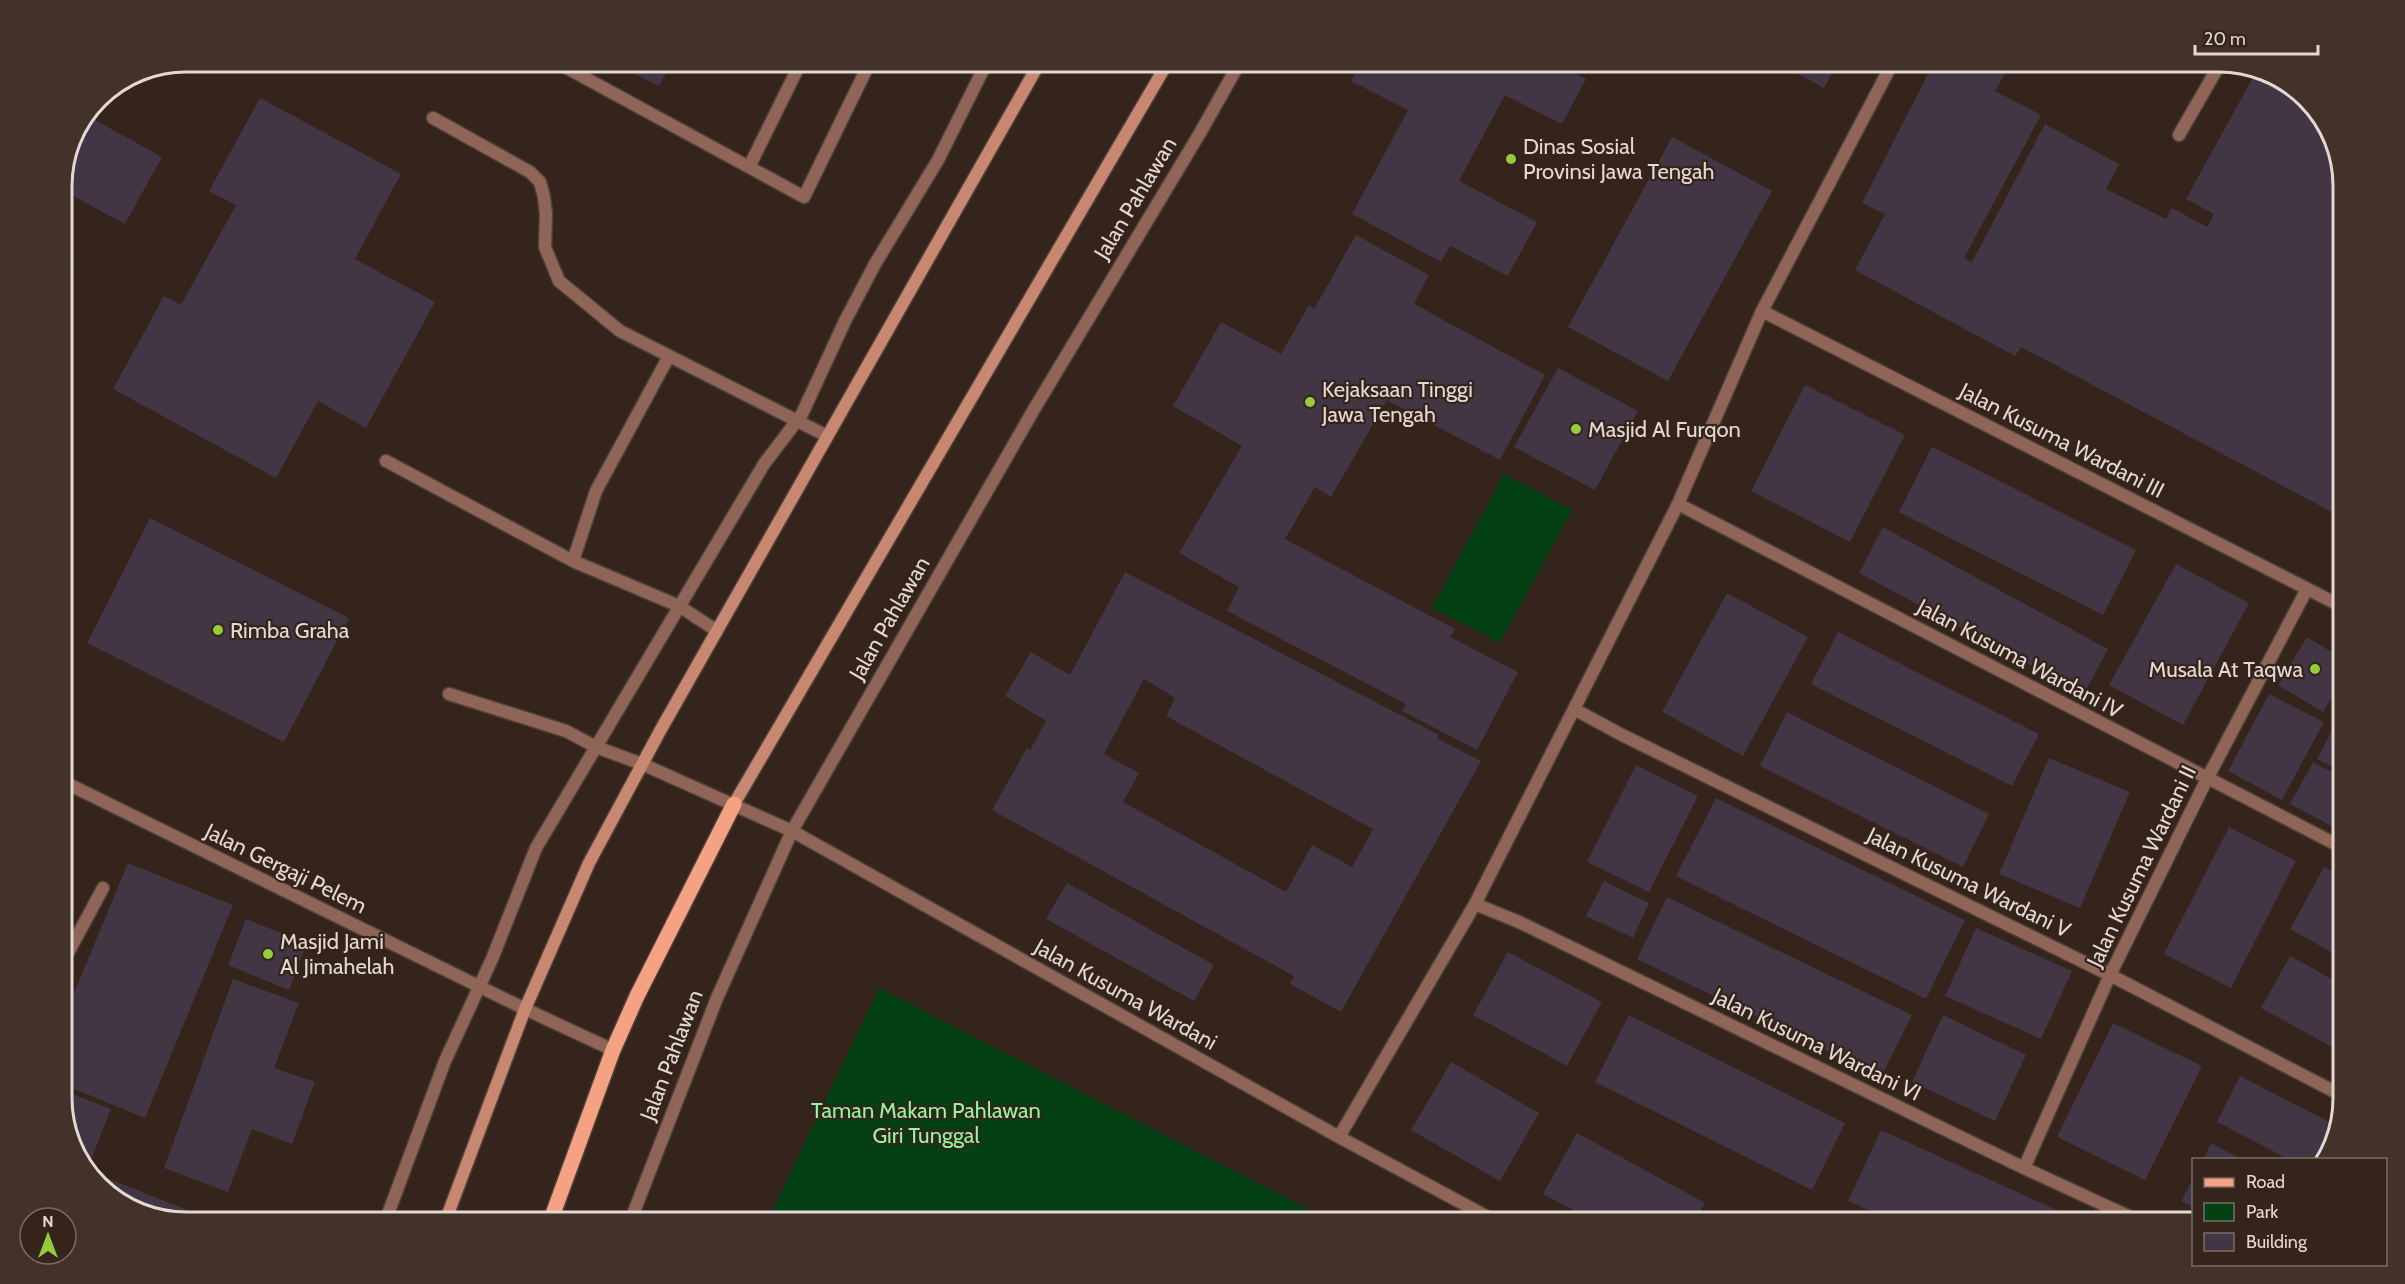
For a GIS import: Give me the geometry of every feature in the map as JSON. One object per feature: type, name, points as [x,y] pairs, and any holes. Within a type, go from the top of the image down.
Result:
[{"type":"main road","points":[[449,1212],[525,1009],[589,862],[642,764],[1034,72]]},
{"type":"main road","name":"Jalan Pahlawan","points":[[554,1212],[613,1050],[734,804],[1162,72]]},
{"type":"street","points":[[573,72],[804,197],[865,72]]},
{"type":"street","points":[[749,167],[796,72]]},
{"type":"street","points":[[389,1212],[445,1061],[480,987],[536,848],[764,464],[798,420],[875,264],[938,160],[982,72]]},
{"type":"street","name":"Jalan Pahlawan","points":[[634,1212],[717,998],[792,831],[1034,411],[1234,72]]},
{"type":"street","points":[[1339,1137],[1474,904],[1575,709],[1678,504],[1762,311],[1888,72]]},
{"type":"street","points":[[2179,135],[2215,72]]},
{"type":"street","points":[[433,118],[530,172],[540,182],[546,214],[545,247],[559,281],[620,331],[827,436]]},
{"type":"street","name":"Jalan Kusuma Wardani III","points":[[1762,311],[2333,602]]},
{"type":"street","points":[[573,561],[596,491],[669,356]]},
{"type":"street","points":[[386,461],[573,561],[679,606],[717,631]]},
{"type":"street","name":"Jalan Kusuma Wardani IV","points":[[1678,504],[2333,844]]},
{"type":"street","name":"Jalan Kusuma Wardani II","points":[[2024,1168],[2110,975],[2207,779],[2307,589]]},
{"type":"street","points":[[448,694],[566,731],[596,747],[642,764],[734,804]]},
{"type":"street","name":"Jalan Kusuma Wardani V","points":[[1575,709],[1622,735],[2110,975],[2333,1091]]},
{"type":"street","name":"Jalan Gergaji Pelem","points":[[72,786],[525,1009]]},
{"type":"street","name":"Jalan Kusuma Wardani","points":[[734,804],[792,831],[1339,1137],[1478,1212]]},
{"type":"street","points":[[72,945],[103,888]]},
{"type":"street","name":"Jalan Kusuma Wardani VI","points":[[1474,904],[1519,922],[2024,1168],[2119,1212]]},
{"type":"street","points":[[525,1009],[613,1050]]},
{"type":"green space","points":[[1504,474],[1572,510],[1500,643],[1432,608]]},
{"type":"green space","name":"Taman Makam Pahlawan Giri Tunggal","points":[[879,988],[1314,1212],[772,1212]]},
{"type":"building","points":[[631,72],[667,72],[659,86]]},
{"type":"building","points":[[1356,72],[1572,72],[1586,79],[1562,124],[1505,95],[1459,181],[1537,222],[1508,276],[1450,246],[1441,262],[1352,214],[1408,110],[1351,81]]},
{"type":"building","points":[[1794,72],[1833,72],[1824,88]]},
{"type":"building","points":[[1929,72],[2006,72],[1995,91],[2041,115],[1964,258],[1972,262],[2045,124],[2119,164],[2106,189],[2166,219],[2172,208],[2207,227],[2214,214],[2186,199],[2253,77],[2282,91],[2305,111],[2314,123],[2327,149],[2333,179],[2333,513],[2021,347],[2015,356],[1855,270],[1885,214],[1862,203]]},
{"type":"building","points":[[260,98],[401,174],[355,259],[435,302],[366,428],[318,401],[276,478],[113,389],[164,296],[181,305],[236,205],[209,191]]},
{"type":"building","points":[[94,119],[162,157],[125,224],[72,195],[73,171],[78,149]]},
{"type":"building","points":[[1672,137],[1772,191],[1668,381],[1568,327]]},
{"type":"building","points":[[1356,235],[1429,275],[1414,304],[1545,375],[1500,460],[1387,400],[1331,497],[1315,487],[1285,539],[1455,629],[1450,637],[1518,672],[1477,750],[1402,711],[1406,704],[1227,611],[1239,587],[1179,553],[1242,446],[1173,406],[1221,322],[1281,354],[1309,305],[1314,309]]},
{"type":"building","name":"Masjid Al Furqon","points":[[1558,368],[1638,411],[1595,490],[1514,447]]},
{"type":"building","points":[[1805,385],[1905,435],[1850,542],[1751,491]]},
{"type":"building","points":[[1932,447],[2136,550],[2103,615],[1899,512]]},
{"type":"building","name":"Rimba Graha","points":[[150,518],[349,618],[284,742],[87,643]]},
{"type":"building","points":[[1883,527],[2108,649],[2084,694],[1859,573]]},
{"type":"building","points":[[2176,564],[2249,603],[2183,725],[2109,685]]},
{"type":"building","points":[[1125,572],[1439,735],[1438,739],[1481,761],[1341,1012],[1290,984],[1294,976],[992,810],[1027,748],[1030,750],[1046,721],[1005,696],[1031,652],[1070,675]],"holes":[[[1144,679],[1175,698],[1166,716],[1373,829],[1352,867],[1312,845],[1286,892],[1123,802],[1139,773],[1104,754]]]},
{"type":"building","points":[[1727,593],[1808,637],[1743,756],[1662,712]]},
{"type":"building","points":[[1838,632],[2039,734],[2012,786],[1811,684]]},
{"type":"building","name":"Musala At Taqwa","points":[[2307,637],[2333,653],[2333,695],[2323,712],[2278,685]]},
{"type":"building","points":[[2269,694],[2324,722],[2282,800],[2228,771]]},
{"type":"building","points":[[1787,712],[1989,814],[1963,867],[1760,766]]},
{"type":"building","points":[[2333,728],[2333,767],[2317,759]]},
{"type":"building","points":[[2049,758],[2130,792],[2080,908],[1999,874]]},
{"type":"building","points":[[2313,762],[2333,773],[2333,827],[2290,804]]},
{"type":"building","points":[[1636,765],[1698,796],[1649,892],[1587,862]]},
{"type":"building","points":[[1716,798],[1965,920],[1926,999],[1676,876]]},
{"type":"building","points":[[2229,827],[2296,861],[2231,988],[2164,954]]},
{"type":"building","points":[[128,863],[233,905],[145,1118],[72,1088],[72,998]]},
{"type":"building","points":[[2324,867],[2333,872],[2333,953],[2290,929]]},
{"type":"building","points":[[1604,881],[1649,903],[1633,938],[1586,916]]},
{"type":"building","points":[[1067,883],[1214,965],[1194,1001],[1046,919]]},
{"type":"building","points":[[1667,897],[1912,1015],[1881,1077],[1637,959]]},
{"type":"building","name":"Masjid Jami Al Jimahelah","points":[[246,919],[307,943],[289,990],[228,965]]},
{"type":"building","points":[[1976,928],[2072,971],[2041,1039],[1945,996]]},
{"type":"building","points":[[1508,952],[1602,1002],[1567,1066],[1473,1015]]},
{"type":"building","points":[[2290,956],[2333,980],[2333,1048],[2261,1008]]},
{"type":"building","points":[[233,979],[299,1003],[274,1068],[315,1082],[292,1144],[252,1129],[228,1192],[164,1168]]},
{"type":"building","points":[[1629,1015],[1845,1123],[1812,1190],[1595,1082]]},
{"type":"building","points":[[1943,1015],[2026,1055],[1995,1121],[1912,1082]]},
{"type":"building","points":[[2113,1023],[2202,1066],[2145,1180],[2057,1137]]},
{"type":"building","points":[[1451,1062],[1539,1113],[1500,1181],[1411,1130]]},
{"type":"building","points":[[2240,1076],[2330,1123],[2316,1158],[2286,1158],[2217,1122]]},
{"type":"building","points":[[72,1094],[111,1109],[91,1161],[78,1135]]},
{"type":"building","points":[[1881,1130],[2061,1212],[1873,1212],[1848,1201]]},
{"type":"building","points":[[1577,1133],[1705,1203],[1700,1212],[1576,1212],[1543,1194]]},
{"type":"building","points":[[2211,1143],[2239,1158],[2204,1158]]},
{"type":"building","points":[[104,1177],[192,1212],[171,1211],[149,1206],[123,1193]]},
{"type":"building","points":[[2192,1181],[2192,1206],[2181,1201]]},
{"type":"place","name":"Dinas Sosial Provinsi Jawa Tengah","points":[[1511,159]]},
{"type":"place","name":"Kejaksaan Tinggi Jawa Tengah","points":[[1310,402]]},
{"type":"place","name":"Masjid Al Furqon","points":[[1576,429]]},
{"type":"place","name":"Rimba Graha","points":[[218,630]]},
{"type":"place","name":"Musala At Taqwa","points":[[2315,669]]},
{"type":"place","name":"Masjid Jami Al Jimahelah","points":[[268,954]]}]
